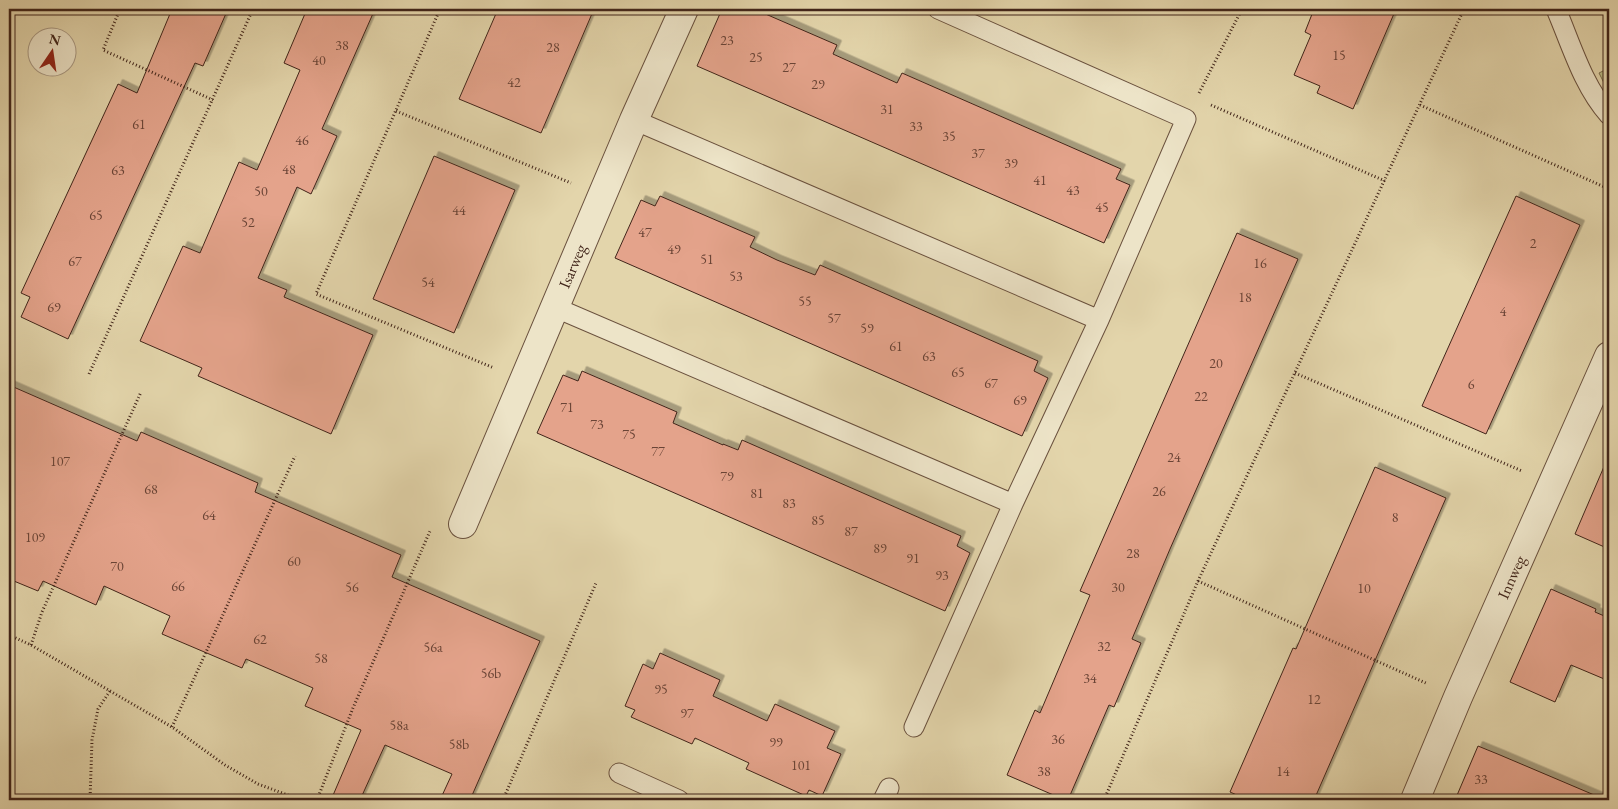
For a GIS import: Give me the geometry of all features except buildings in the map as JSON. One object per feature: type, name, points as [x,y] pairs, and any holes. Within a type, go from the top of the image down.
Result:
[{"type":"street","name":"Isarweg","points":[[463,524],[634,120],[684,9]]},
{"type":"street","name":"Innweg","points":[[1415,800],[1458,697],[1609,356]]},
{"type":"lane","points":[[914,727],[1013,504],[1099,320],[1186,119],[938,9]]},
{"type":"lane","points":[[1556,9],[1586,80],[1598,103],[1609,115]]},
{"type":"lane","points":[[634,120],[1099,320]]},
{"type":"lane","points":[[554,308],[1013,504]]},
{"type":"lane","points":[[619,773],[679,800]]},
{"type":"path","points":[[120,9],[103,50],[213,100]]},
{"type":"path","points":[[89,374],[253,9]]},
{"type":"path","points":[[440,9],[316,294],[524,381]]},
{"type":"path","points":[[1186,119],[1242,9]]},
{"type":"path","points":[[1104,800],[1198,582],[1464,9]]},
{"type":"path","points":[[1196,99],[1385,181]]},
{"type":"path","points":[[1420,105],[1609,189]]},
{"type":"path","points":[[396,111],[603,196]]},
{"type":"path","points":[[1295,373],[1552,485]]},
{"type":"path","points":[[31,645],[42,612],[141,392]]},
{"type":"path","points":[[172,727],[295,456]]},
{"type":"path","points":[[317,800],[352,708],[431,527]]},
{"type":"path","points":[[1198,582],[1458,697]]},
{"type":"path","points":[[503,800],[596,584]]},
{"type":"path","points":[[9,635],[31,645],[172,727],[225,765],[258,784],[301,800]]},
{"type":"path","points":[[90,800],[92,740],[98,709],[110,691]]},
{"type":"green space","points":[[1609,68],[1609,93],[1599,73]]}]
